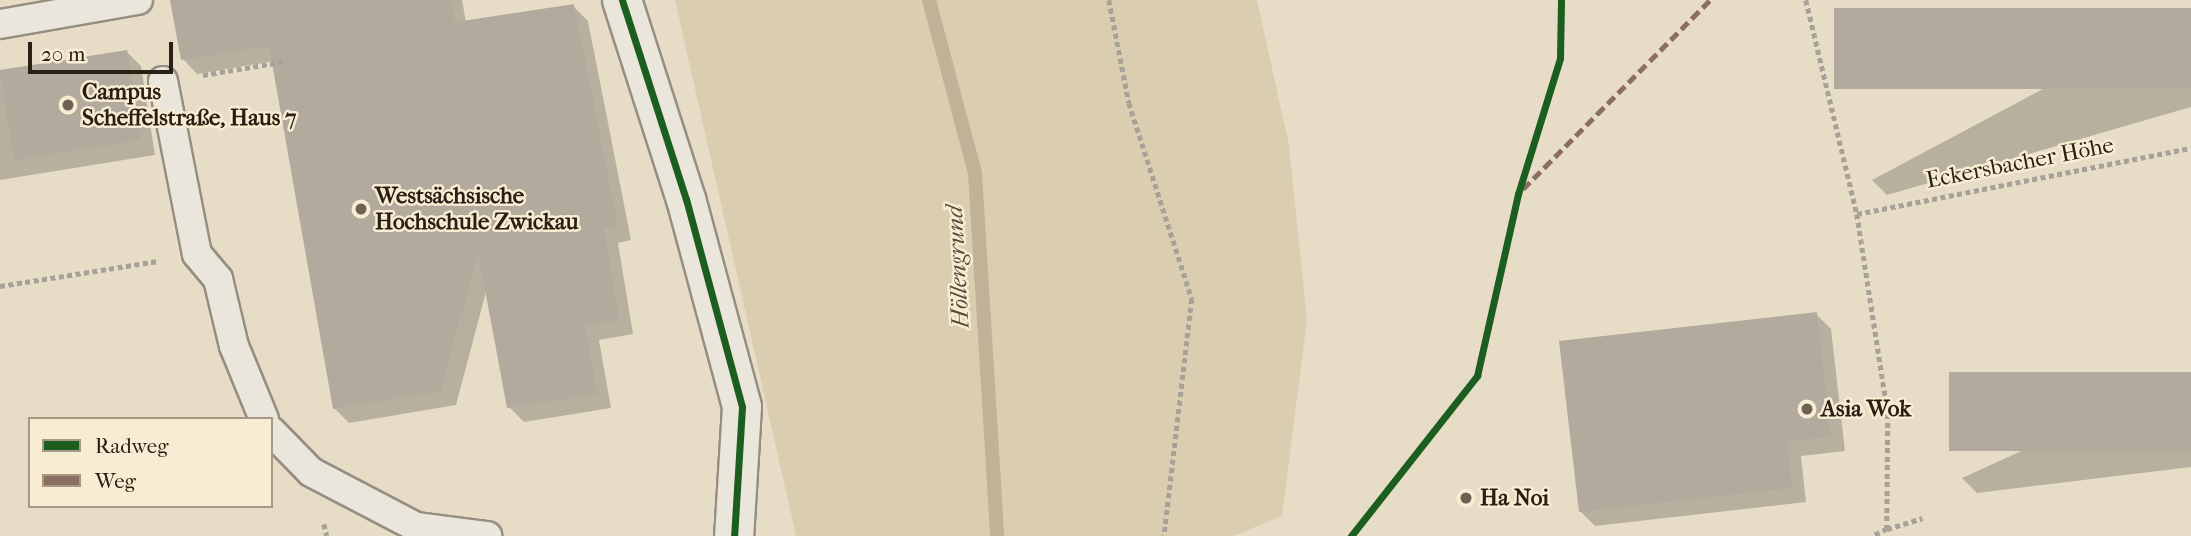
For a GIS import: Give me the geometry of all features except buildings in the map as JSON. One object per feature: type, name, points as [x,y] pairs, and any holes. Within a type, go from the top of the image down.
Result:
[{"type":"street","points":[[622,0],[686,199],[741,407],[734,536]]},
{"type":"lane","points":[[0,24],[138,0]]},
{"type":"lane","points":[[163,81],[197,254],[218,279],[234,346],[263,417]]},
{"type":"lane","points":[[273,433],[311,472],[416,527],[488,536]]},
{"type":"path","points":[[1109,0],[1129,103],[1192,299],[1164,536]]},
{"type":"path","points":[[1806,0],[1857,214],[1888,414],[1887,529]]},
{"type":"path","points":[[163,81],[288,61]]},
{"type":"path","points":[[0,286],[197,254]]},
{"type":"path","points":[[1873,536],[1922,518]]},
{"type":"shaded area","points":[[675,0],[1257,0],[1289,145],[1307,320],[1282,516],[1233,536],[796,536]]},
{"type":"waterway","name":"Höllengrund","points":[[929,0],[975,173],[997,536]]},
{"type":"marked path","points":[[1523,189],[1710,0]]},
{"type":"cycle path","points":[[622,0],[686,199],[742,407],[734,536]]},
{"type":"cycle path","points":[[1351,536],[1477,376],[1518,194],[1560,58],[1561,0]]},
{"type":"place","name":"Campus Scheffelstraße, Haus 7","points":[[68,105]]},
{"type":"place","name":"Westsächsische Hochschule Zwickau","points":[[361,209]]},
{"type":"place","name":"Asia Wok","points":[[1807,409]]},
{"type":"place","name":"Ha Noi","points":[[1466,498]]}]
